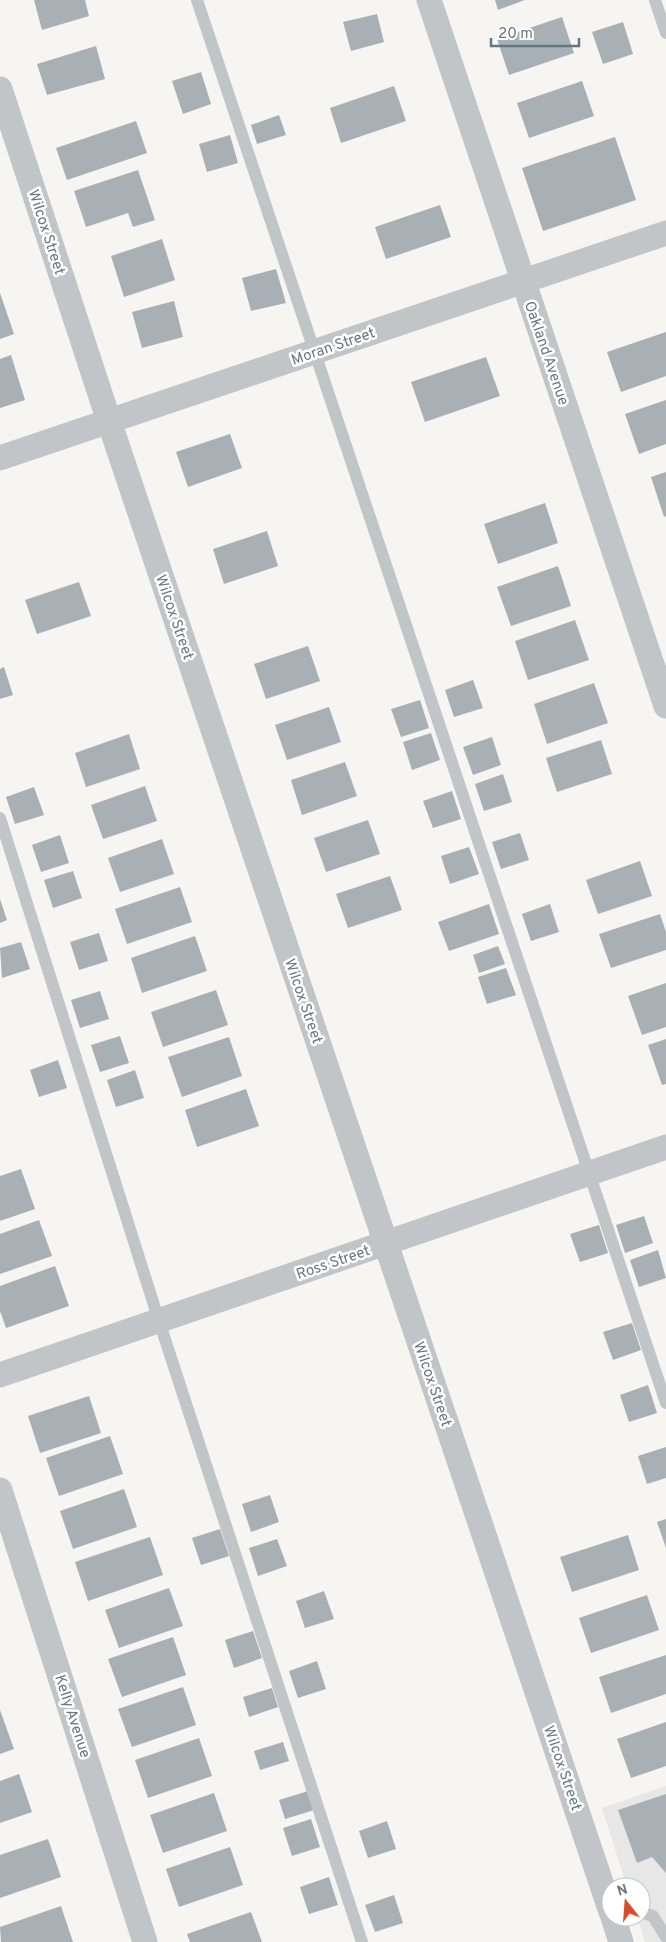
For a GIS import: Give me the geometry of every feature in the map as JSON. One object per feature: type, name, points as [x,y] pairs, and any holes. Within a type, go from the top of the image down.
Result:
[{"type":"street","name":"Oakland Avenue","points":[[429,0],[522,282],[666,706]]},
{"type":"street","name":"Wilcox Street","points":[[0,89],[109,421],[601,1882]]},
{"type":"street","name":"Moran Street","points":[[0,458],[666,233]]},
{"type":"street","name":"Ross Street","points":[[0,1375],[666,1148]]},
{"type":"street","name":"Kelly Avenue","points":[[0,1490],[145,1942]]},
{"type":"street","points":[[616,1927],[621,1942]]},
{"type":"lane","points":[[197,0],[312,353],[591,1173],[666,1403]]},
{"type":"lane","points":[[656,0],[666,32]]},
{"type":"lane","points":[[0,818],[159,1321],[362,1942]]},
{"type":"lane","points":[[651,1915],[666,1937]]},
{"type":"shaded area","points":[[666,1786],[666,1942],[645,1942],[640,1927],[651,1927],[651,1877],[624,1877],[602,1808]]},
{"type":"building","points":[[34,0],[85,0],[89,16],[42,30]]},
{"type":"building","points":[[495,0],[525,0],[498,10]]},
{"type":"building","points":[[377,14],[384,42],[351,51],[343,22]]},
{"type":"building","points":[[562,17],[574,53],[509,75],[497,39]]},
{"type":"building","points":[[623,22],[633,54],[603,64],[592,32]]},
{"type":"building","points":[[96,46],[105,79],[47,95],[37,64]]},
{"type":"building","points":[[201,72],[211,104],[183,114],[172,81]]},
{"type":"building","points":[[582,81],[594,116],[529,138],[517,103]]},
{"type":"building","points":[[394,86],[406,121],[341,143],[330,108]]},
{"type":"building","points":[[279,115],[286,135],[257,144],[251,125]]},
{"type":"building","points":[[136,121],[147,153],[67,180],[56,148]]},
{"type":"building","points":[[230,135],[238,163],[207,172],[199,144]]},
{"type":"building","points":[[615,137],[636,200],[543,231],[522,168]]},
{"type":"building","points":[[138,170],[155,220],[133,227],[128,213],[86,227],[74,191]]},
{"type":"building","points":[[440,205],[451,237],[386,259],[375,227]]},
{"type":"building","points":[[162,239],[175,280],[124,297],[111,256]]},
{"type":"building","points":[[276,269],[286,303],[251,311],[242,278]]},
{"type":"building","points":[[0,293],[14,334],[0,339]]},
{"type":"building","points":[[174,301],[183,337],[142,348],[132,312]]},
{"type":"building","points":[[666,332],[666,376],[621,392],[607,352]]},
{"type":"building","points":[[11,355],[25,400],[0,408],[0,359]]},
{"type":"building","points":[[486,357],[500,396],[425,422],[411,382]]},
{"type":"building","points":[[666,400],[666,444],[639,454],[625,414]]},
{"type":"building","points":[[230,434],[242,468],[188,487],[176,452]]},
{"type":"building","points":[[666,472],[666,516],[664,517],[651,477]]},
{"type":"building","points":[[545,503],[558,543],[498,564],[484,524]]},
{"type":"building","points":[[267,531],[278,566],[224,584],[213,549]]},
{"type":"building","points":[[558,566],[571,606],[511,626],[497,587]]},
{"type":"building","points":[[79,582],[91,616],[37,634],[25,600]]},
{"type":"building","points":[[575,620],[589,660],[528,680],[515,641]]},
{"type":"building","points":[[308,646],[320,681],[266,699],[254,664]]},
{"type":"building","points":[[4,667],[13,695],[0,699],[0,669]]},
{"type":"building","points":[[473,680],[483,708],[454,717],[445,690]]},
{"type":"building","points":[[594,683],[608,723],[547,744],[534,704]]},
{"type":"building","points":[[420,700],[429,728],[401,737],[391,709]]},
{"type":"building","points":[[329,707],[341,742],[287,760],[275,725]]},
{"type":"building","points":[[431,733],[440,760],[412,770],[403,742]]},
{"type":"building","points":[[129,734],[140,769],[86,787],[75,753]]},
{"type":"building","points":[[492,737],[501,765],[473,775],[463,747]]},
{"type":"building","points":[[601,740],[612,774],[557,792],[546,758]]},
{"type":"building","points":[[345,762],[357,796],[302,815],[291,780]]},
{"type":"building","points":[[503,774],[512,802],[484,811],[475,784]]},
{"type":"building","points":[[145,786],[157,821],[103,839],[91,805]]},
{"type":"building","points":[[34,787],[44,815],[15,824],[6,797]]},
{"type":"building","points":[[452,791],[461,819],[433,828],[423,801]]},
{"type":"building","points":[[368,820],[380,854],[326,872],[314,838]]},
{"type":"building","points":[[520,833],[529,860],[501,869],[492,842]]},
{"type":"building","points":[[60,835],[69,863],[41,872],[32,845]]},
{"type":"building","points":[[162,839],[174,874],[120,892],[108,858]]},
{"type":"building","points":[[469,847],[479,874],[450,884],[441,856]]},
{"type":"building","points":[[640,861],[652,896],[598,914],[586,880]]},
{"type":"building","points":[[73,871],[82,898],[53,908],[44,880]]},
{"type":"building","points":[[390,876],[402,910],[348,928],[336,894]]},
{"type":"building","points":[[180,887],[192,922],[127,944],[115,909]]},
{"type":"building","points":[[0,899],[7,920],[0,923]]},
{"type":"building","points":[[489,904],[499,934],[449,951],[438,922]]},
{"type":"building","points":[[550,904],[559,932],[531,941],[522,914]]},
{"type":"building","points":[[660,914],[666,932],[666,950],[611,968],[599,934]]},
{"type":"building","points":[[99,933],[108,961],[79,970],[70,942]]},
{"type":"building","points":[[195,936],[207,971],[142,993],[131,958]]},
{"type":"building","points":[[21,942],[30,969],[2,978],[0,948]]},
{"type":"building","points":[[498,946],[505,964],[479,973],[473,955]]},
{"type":"building","points":[[506,968],[516,995],[487,1004],[478,977]]},
{"type":"building","points":[[666,983],[666,1027],[642,1035],[628,996]]},
{"type":"building","points":[[216,990],[228,1025],[163,1047],[151,1012]]},
{"type":"building","points":[[100,991],[109,1019],[80,1028],[71,1000]]},
{"type":"building","points":[[120,1036],[129,1063],[100,1072],[91,1045]]},
{"type":"building","points":[[229,1037],[242,1076],[182,1097],[168,1057]]},
{"type":"building","points":[[666,1039],[666,1084],[662,1085],[648,1045]]},
{"type":"building","points":[[58,1060],[67,1088],[39,1097],[30,1070]]},
{"type":"building","points":[[135,1070],[144,1098],[116,1107],[107,1080]]},
{"type":"building","points":[[246,1089],[259,1126],[197,1147],[185,1110]]},
{"type":"building","points":[[21,1169],[35,1209],[0,1221],[0,1176]]},
{"type":"building","points":[[644,1216],[653,1243],[625,1253],[616,1225]]},
{"type":"building","points":[[39,1220],[52,1256],[0,1274],[0,1234]]},
{"type":"building","points":[[599,1225],[608,1253],[580,1262],[570,1234]]},
{"type":"building","points":[[658,1250],[666,1278],[639,1287],[630,1260]]},
{"type":"building","points":[[55,1266],[69,1306],[6,1328],[0,1311],[0,1286]]},
{"type":"building","points":[[632,1323],[641,1350],[613,1360],[603,1332]]},
{"type":"building","points":[[648,1385],[657,1413],[629,1422],[620,1395]]},
{"type":"building","points":[[89,1396],[101,1433],[40,1453],[28,1416]]},
{"type":"building","points":[[110,1436],[123,1474],[59,1496],[46,1458]]},
{"type":"building","points":[[666,1447],[666,1478],[647,1484],[638,1456]]},
{"type":"building","points":[[124,1489],[137,1527],[73,1549],[60,1511]]},
{"type":"building","points":[[270,1495],[279,1522],[251,1532],[242,1504]]},
{"type":"building","points":[[666,1519],[666,1548],[657,1522]]},
{"type":"building","points":[[220,1529],[229,1556],[201,1565],[192,1538]]},
{"type":"building","points":[[628,1535],[639,1570],[572,1592],[560,1557]]},
{"type":"building","points":[[150,1537],[163,1575],[88,1601],[75,1562]]},
{"type":"building","points":[[277,1539],[287,1566],[258,1576],[249,1548]]},
{"type":"building","points":[[169,1588],[183,1626],[119,1648],[105,1610]]},
{"type":"building","points":[[324,1591],[334,1619],[305,1628],[296,1601]]},
{"type":"building","points":[[647,1595],[659,1630],[591,1653],[579,1618]]},
{"type":"building","points":[[253,1631],[262,1658],[234,1668],[225,1640]]},
{"type":"building","points":[[173,1637],[186,1675],[122,1697],[108,1659]]},
{"type":"building","points":[[666,1655],[666,1694],[611,1713],[599,1677]]},
{"type":"building","points":[[317,1661],[326,1689],[298,1698],[289,1671]]},
{"type":"building","points":[[183,1687],[196,1725],[132,1747],[118,1709]]},
{"type":"building","points":[[272,1688],[278,1707],[249,1717],[243,1697]]},
{"type":"building","points":[[0,1710],[14,1749],[0,1754]]},
{"type":"building","points":[[666,1722],[666,1766],[631,1778],[617,1739]]},
{"type":"building","points":[[199,1738],[212,1776],[148,1798],[135,1760]]},
{"type":"building","points":[[283,1742],[289,1761],[260,1770],[254,1751]]},
{"type":"building","points":[[19,1774],[32,1812],[0,1823],[0,1781]]},
{"type":"building","points":[[308,1791],[314,1810],[285,1819],[279,1800]]},
{"type":"building","points":[[214,1793],[227,1831],[163,1853],[150,1815]]},
{"type":"building","points":[[666,1794],[666,1873],[652,1857],[637,1863],[618,1810]]},
{"type":"building","points":[[311,1819],[320,1847],[292,1856],[283,1828]]},
{"type":"building","points":[[387,1821],[396,1849],[368,1858],[359,1831]]},
{"type":"building","points":[[48,1839],[61,1877],[0,1898],[0,1855]]},
{"type":"building","points":[[230,1847],[243,1885],[179,1907],[166,1869]]},
{"type":"building","points":[[329,1877],[338,1905],[309,1914],[300,1887]]},
{"type":"building","points":[[394,1895],[403,1923],[375,1932],[365,1905]]},
{"type":"building","points":[[61,1906],[73,1942],[1,1942],[0,1927]]},
{"type":"building","points":[[251,1912],[262,1942],[190,1942],[187,1934]]}]
